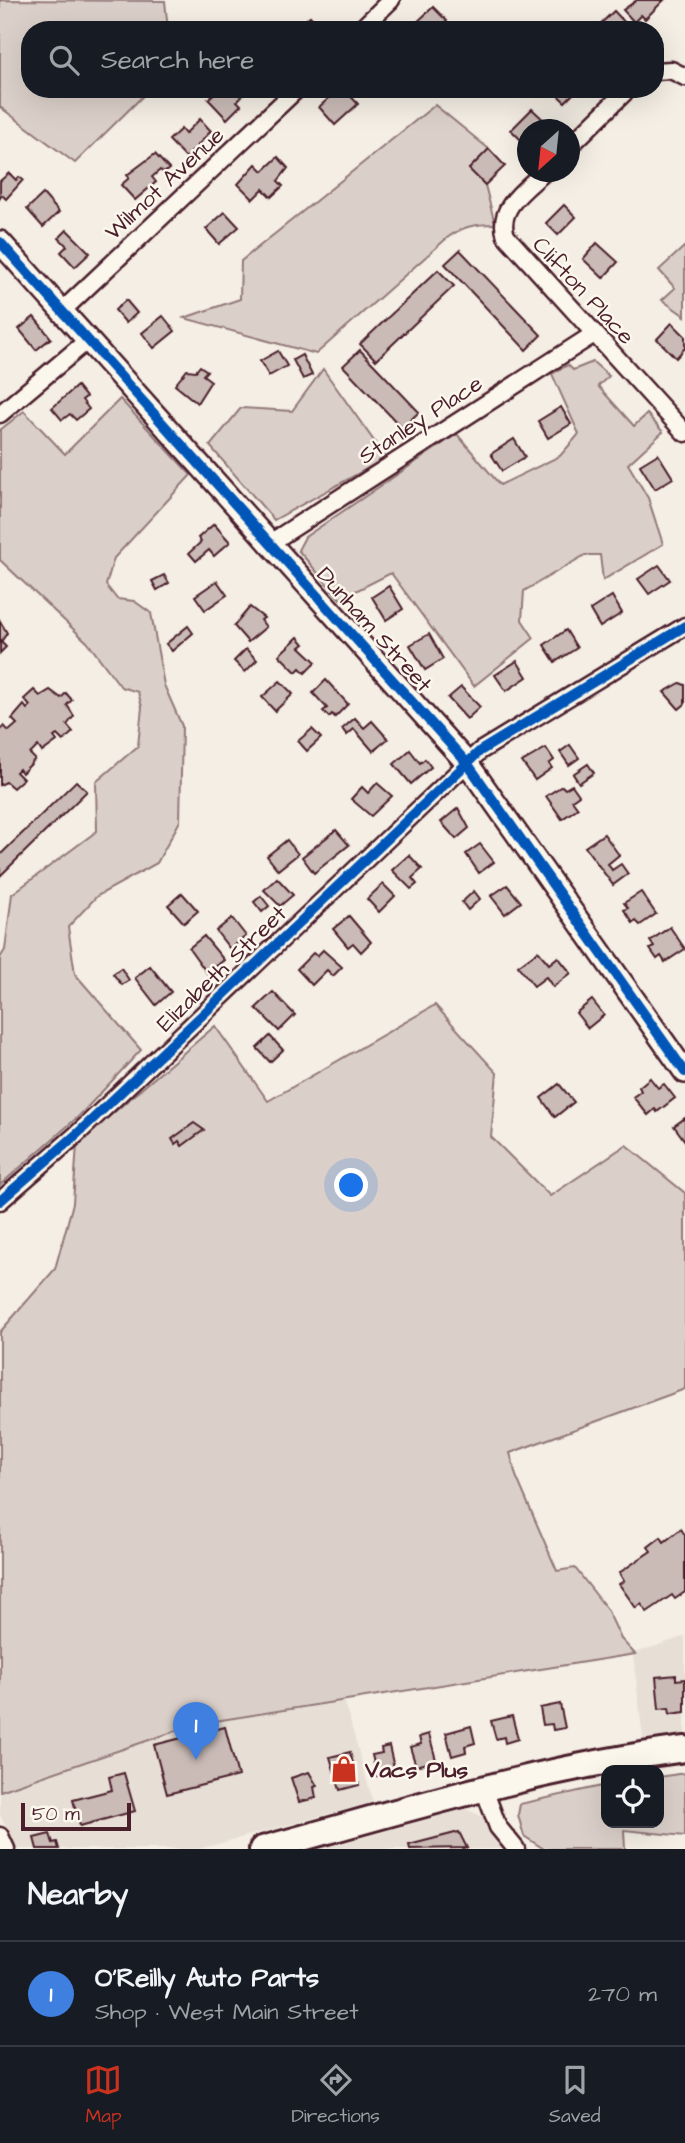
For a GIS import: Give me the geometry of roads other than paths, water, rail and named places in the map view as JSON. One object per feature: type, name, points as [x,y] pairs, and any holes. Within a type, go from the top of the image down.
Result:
[{"type":"main road","points":[[262,1849],[484,1789],[608,1761],[685,1749]]},
{"type":"street","points":[[369,21],[391,0]]},
{"type":"street","points":[[664,70],[671,70],[684,77]]},
{"type":"street","name":"Wilmot Avenue","points":[[62,310],[287,98]]},
{"type":"street","points":[[580,135],[619,98]]},
{"type":"street","name":"Clifton Place","points":[[534,182],[509,207],[503,220],[504,231],[515,248],[685,433]]},
{"type":"street","name":"Dunham Street","points":[[0,242],[467,763],[685,1072]]},
{"type":"street","name":"Stanley Place","points":[[270,543],[594,334]]},
{"type":"street","points":[[0,414],[88,340]]},
{"type":"street","name":"Elizabeth Street","points":[[0,1201],[77,1134],[467,763],[494,741],[685,626]]},
{"type":"street","points":[[484,1789],[498,1827],[516,1849]]},
{"type":"street","points":[[0,1836],[6,1849]]},
{"type":"place","name":"O'Reilly Auto Parts","points":[[196,1760]]},
{"type":"place","name":"Vacs Plus","points":[[344,1769]]}]
